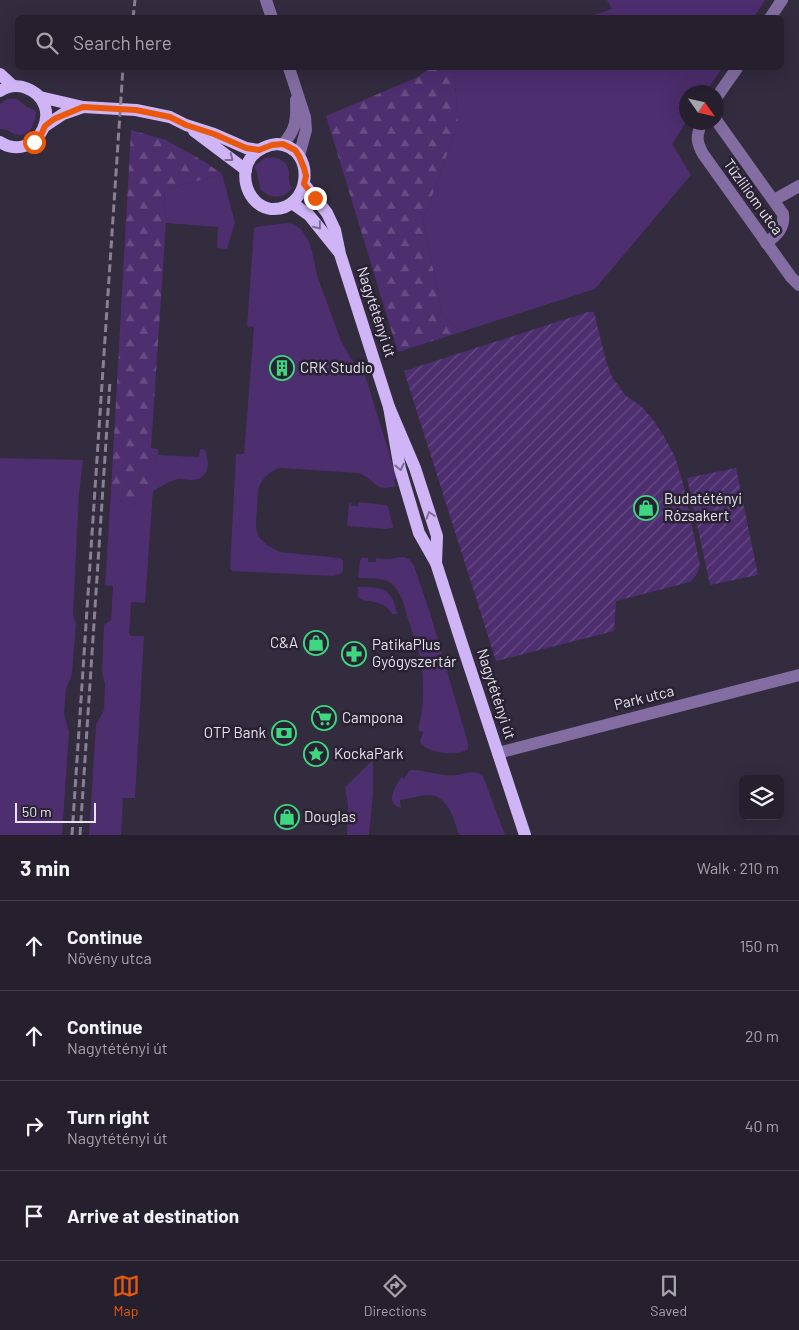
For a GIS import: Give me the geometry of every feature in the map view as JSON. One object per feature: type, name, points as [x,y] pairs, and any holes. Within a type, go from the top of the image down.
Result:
[{"type":"main road","points":[[0,74],[13,86]]},
{"type":"main road","points":[[0,91],[13,86],[23,87],[40,97],[83,107],[136,110],[170,117],[246,148],[259,150]]},
{"type":"main road","points":[[0,142],[11,147],[19,147],[34,142],[41,135],[47,116],[45,106],[40,97]]},
{"type":"main road","points":[[45,126],[63,114],[83,107]]},
{"type":"main road","points":[[186,125],[246,170]]},
{"type":"main road","points":[[283,144],[295,150],[306,176],[300,194],[292,202],[283,208],[272,209],[257,203],[250,196],[246,186],[246,170],[252,155],[259,150],[272,145],[283,144]]},
{"type":"main road","name":"Nagytétényi út","points":[[304,184],[327,213],[335,230],[340,254],[388,407],[400,469],[419,533],[436,563],[525,835]]},
{"type":"main road","name":"Nagytétényi út","points":[[292,202],[309,215],[340,254]]},
{"type":"street","points":[[266,0],[271,15]]},
{"type":"street","points":[[772,15],[782,0]]},
{"type":"street","points":[[290,70],[305,118],[306,130],[299,156]]},
{"type":"street","points":[[724,87],[736,70]]},
{"type":"street","points":[[283,144],[291,136],[294,127],[296,90]]},
{"type":"street","name":"Tűzliliom utca","points":[[699,130],[697,144],[711,166],[799,286]]},
{"type":"street","points":[[723,130],[783,214],[784,222],[776,236],[766,243]]},
{"type":"street","points":[[774,200],[799,186]]},
{"type":"street","name":"Park utca","points":[[498,753],[799,675]]},
{"type":"green space","points":[[607,0],[765,0],[755,15],[593,15],[612,9]]},
{"type":"green space","points":[[427,70],[454,70],[458,124],[423,221],[443,316],[461,332],[398,352],[326,116],[418,77]]},
{"type":"green space","points":[[454,70],[721,70],[711,85],[679,85],[679,130],[681,130],[672,144],[691,175],[595,289],[461,332],[443,316],[423,221],[458,124]]},
{"type":"green space","points":[[7,99],[17,99],[36,111],[35,120],[25,134],[15,134],[0,129],[0,104]]},
{"type":"green space","points":[[131,130],[166,140],[222,174],[164,190],[166,223],[151,448],[158,449],[158,455],[143,501],[127,507],[111,491]]},
{"type":"green space","points":[[265,158],[278,158],[287,164],[289,182],[292,188],[284,195],[276,197],[268,195],[260,189],[257,172],[254,167]]},
{"type":"green space","points":[[222,174],[235,222],[227,249],[217,248],[218,227],[166,223],[164,190]]},
{"type":"green space","points":[[286,223],[293,224],[301,229],[308,240],[317,275],[341,341],[356,367],[362,365],[397,479],[394,480],[396,486],[383,488],[358,473],[280,468],[269,473],[262,482],[258,489],[256,526],[258,536],[267,545],[280,552],[340,558],[343,561],[343,571],[333,576],[232,571],[230,569],[236,454],[244,454],[254,327],[247,326],[254,229],[256,227]]},
{"type":"green space","points":[[588,312],[594,312],[606,361],[612,377],[625,395],[642,407],[654,421],[675,457],[683,483],[700,565],[690,582],[616,601],[614,631],[496,661],[404,371]]},
{"type":"green space","points":[[200,449],[205,450],[208,460],[206,473],[203,477],[193,480],[175,480],[153,491],[145,603],[131,602],[129,634],[131,636],[144,636],[135,798],[123,798],[121,835],[89,835],[96,725],[104,710],[105,684],[102,672],[104,625],[111,620],[113,586],[105,585],[111,491],[127,507],[142,501],[158,455],[199,457]]},
{"type":"green space","points":[[0,458],[83,460],[79,494],[73,615],[76,623],[72,674],[66,689],[64,714],[69,732],[62,835],[0,835]]},
{"type":"green space","points":[[736,468],[758,575],[710,585],[687,478]]},
{"type":"green space","points":[[351,502],[351,506],[358,506],[358,502],[386,505],[392,528],[347,526],[349,504]]},
{"type":"green space","points":[[404,557],[409,559],[414,566],[430,613],[468,743],[468,749],[457,753],[437,752],[421,744],[423,732],[418,730],[422,712],[422,666],[403,601],[398,592],[392,584],[385,580],[358,578],[360,560],[362,558],[368,558],[368,562],[376,562],[376,558]]},
{"type":"green space","points":[[358,587],[385,591],[392,599],[397,614],[392,614],[382,604],[360,599]]},
{"type":"green space","points":[[373,760],[373,792],[369,835],[347,835],[348,806],[345,787]]},
{"type":"green space","points":[[409,771],[445,775],[474,772],[483,776],[505,835],[459,835],[449,809],[445,803],[434,796],[427,795],[400,800],[401,808],[396,806],[392,799],[394,790],[401,777],[404,779]]},
{"type":"railway","points":[[133,15],[135,0]]},
{"type":"railway","points":[[72,835],[123,70]]},
{"type":"railway","points":[[80,835],[110,381]]},
{"type":"place","name":"CRK Studio","points":[[282,368]]},
{"type":"place","name":"Budatétényi Rózsakert","points":[[646,508]]},
{"type":"place","name":"C&A","points":[[316,643]]},
{"type":"place","name":"PatikaPlus Gyógyszertár","points":[[354,654]]},
{"type":"place","name":"Campona","points":[[324,718]]},
{"type":"place","name":"OTP Bank","points":[[284,733]]},
{"type":"place","name":"KockaPark","points":[[316,754]]},
{"type":"place","name":"Douglas","points":[[287,817]]},
{"type":"route","points":[[34,142],[41,135],[45,126],[54,119],[83,107],[136,110],[170,117],[246,148],[259,150],[266,146],[283,144],[295,150],[299,156],[306,176],[304,184],[315,198]]}]
